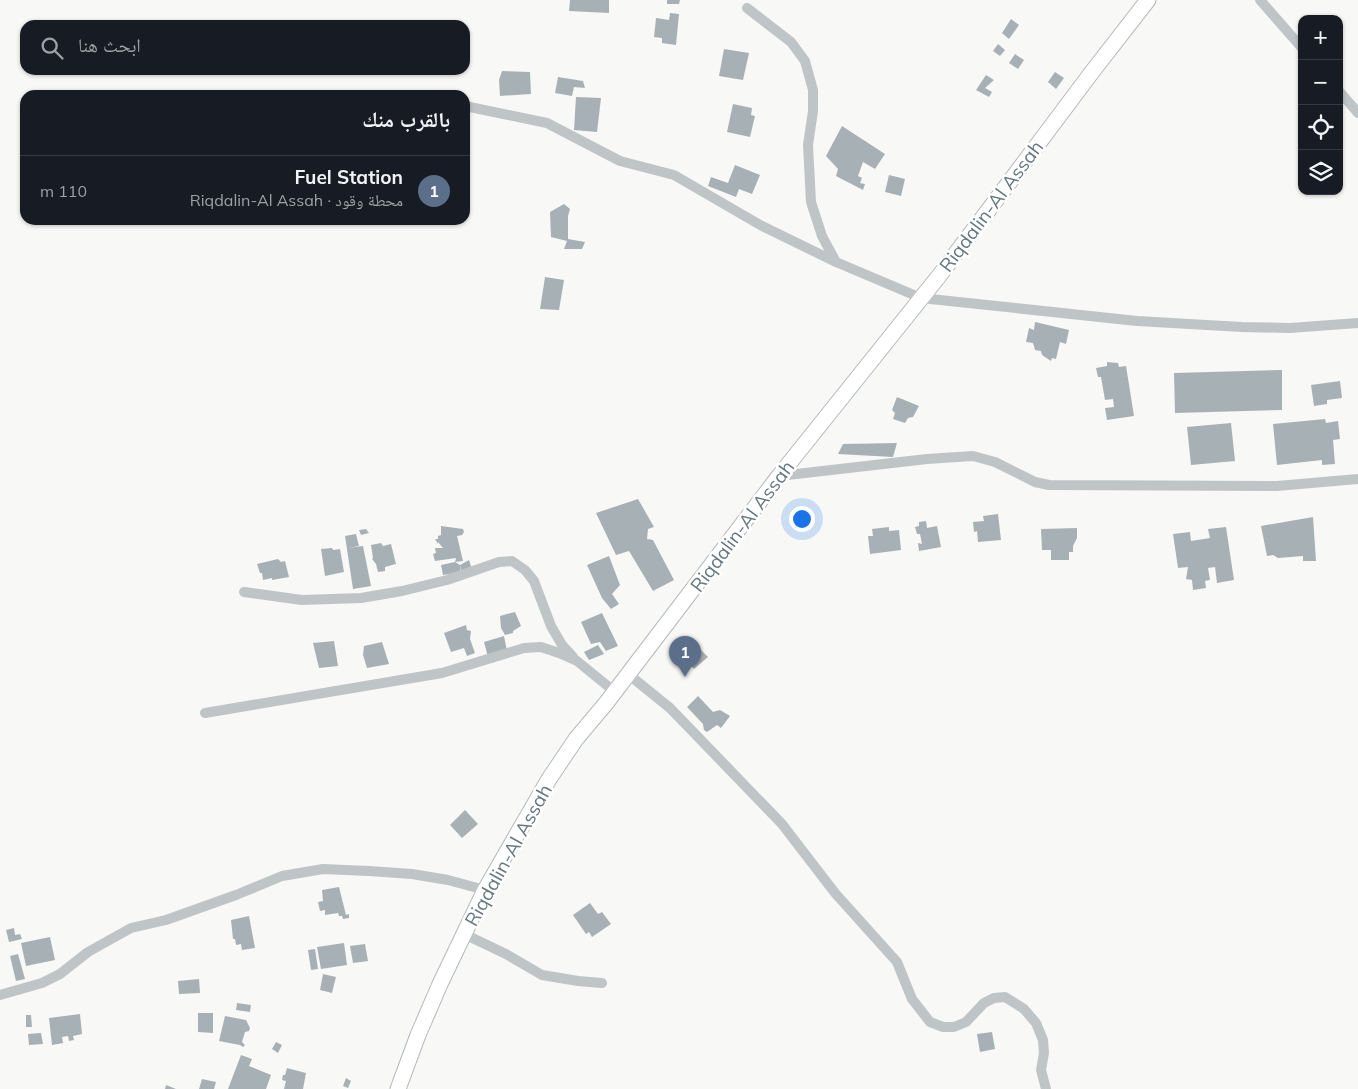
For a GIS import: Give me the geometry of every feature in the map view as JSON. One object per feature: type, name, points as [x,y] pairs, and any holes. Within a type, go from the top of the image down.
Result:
[{"type":"main road","name":"Riqdalin-Al Assah","points":[[398,1089],[418,1035],[485,890],[549,779],[576,739],[615,692],[779,476],[921,298],[1148,0]]},
{"type":"street","points":[[1260,0],[1298,43]]},
{"type":"street","points":[[747,8],[791,42],[805,61],[813,90],[813,111],[808,145],[811,202],[822,236],[836,262]]},
{"type":"street","points":[[1343,96],[1358,113]]},
{"type":"street","points":[[470,107],[547,123],[620,162],[674,175],[762,226],[836,262],[921,298],[1137,321],[1290,328],[1358,323]]},
{"type":"street","points":[[779,476],[927,459],[973,456],[995,462],[1035,482],[1049,485],[1278,486],[1358,479]]},
{"type":"street","points":[[244,592],[302,600],[361,598],[402,591],[447,580],[499,562],[512,561],[525,570],[534,581],[542,605],[562,645],[577,661],[615,692]]},
{"type":"street","points":[[205,713],[442,673],[524,648],[541,647],[577,661]]},
{"type":"street","points":[[628,674],[670,708],[782,824],[836,893],[897,962],[912,998],[930,1022],[943,1027],[954,1027],[966,1022],[984,1003],[994,998],[1005,997],[1024,1009],[1036,1023],[1043,1040],[1044,1053],[1041,1070],[1046,1089]]},
{"type":"street","points":[[0,996],[42,983],[60,974],[88,952],[131,928],[166,920],[282,876],[323,869],[369,871],[412,874],[448,880],[485,890]]},
{"type":"street","points":[[464,934],[506,954],[542,975],[602,983]]},
{"type":"building","points":[[570,0],[609,0],[609,13],[569,11]]},
{"type":"building","points":[[667,0],[680,0],[679,4],[667,4]]},
{"type":"building","points":[[670,13],[679,14],[676,45],[662,43],[662,38],[654,37],[656,18],[669,20]]},
{"type":"building","points":[[1011,19],[1019,25],[1009,39],[1002,33]]},
{"type":"building","points":[[998,44],[1005,50],[1000,56],[993,51]]},
{"type":"building","points":[[724,49],[749,53],[743,80],[719,76]]},
{"type":"building","points":[[1015,54],[1024,60],[1018,69],[1009,63]]},
{"type":"building","points":[[502,71],[530,72],[531,94],[500,96],[499,80]]},
{"type":"building","points":[[1055,72],[1064,78],[1056,89],[1048,82]]},
{"type":"building","points":[[986,75],[994,80],[985,88],[992,92],[989,97],[976,90]]},
{"type":"building","points":[[558,77],[583,81],[585,88],[574,87],[572,96],[555,93]]},
{"type":"building","points":[[576,97],[601,98],[597,132],[574,130]]},
{"type":"building","points":[[733,104],[752,108],[751,115],[755,116],[750,137],[727,132]]},
{"type":"building","points":[[842,126],[885,154],[875,169],[863,162],[858,176],[862,178],[860,183],[865,184],[863,190],[836,176],[838,169],[826,156]]},
{"type":"building","points":[[735,165],[760,175],[752,194],[739,189],[736,197],[708,186],[711,177],[728,183]]},
{"type":"building","points":[[889,175],[905,179],[901,196],[885,192]]},
{"type":"building","points":[[564,204],[570,209],[568,216],[568,239],[585,242],[582,249],[564,249],[567,241],[551,237],[550,212]]},
{"type":"building","points":[[545,277],[564,280],[559,310],[540,309]]},
{"type":"building","points":[[1035,322],[1069,330],[1066,344],[1060,342],[1056,359],[1052,358],[1051,361],[1042,355],[1041,351],[1035,350],[1033,343],[1026,342],[1029,328],[1034,330]]},
{"type":"building","points":[[1107,362],[1118,363],[1119,367],[1126,366],[1134,416],[1107,420],[1105,408],[1114,407],[1113,399],[1105,400],[1101,377],[1098,377],[1096,368],[1107,366]]},
{"type":"building","points":[[1282,370],[1282,410],[1175,413],[1174,373]]},
{"type":"building","points":[[1340,381],[1342,398],[1327,400],[1327,404],[1314,406],[1311,385]]},
{"type":"building","points":[[897,397],[919,406],[913,417],[908,418],[905,423],[893,419],[895,413],[892,410]]},
{"type":"building","points":[[1325,419],[1326,423],[1338,421],[1340,439],[1333,440],[1335,464],[1322,465],[1322,460],[1277,465],[1273,424]]},
{"type":"building","points":[[1231,423],[1235,461],[1191,465],[1187,427]]},
{"type":"building","points":[[897,443],[893,457],[838,454],[843,444]]},
{"type":"building","points":[[638,499],[654,527],[648,529],[647,539],[653,540],[674,580],[653,591],[629,551],[616,555],[596,513]]},
{"type":"building","points":[[998,514],[1001,540],[978,542],[977,531],[974,532],[973,522],[984,521],[983,516]]},
{"type":"building","points":[[1313,517],[1316,561],[1303,561],[1303,556],[1278,558],[1273,555],[1267,556],[1261,526]]},
{"type":"building","points":[[926,521],[927,528],[937,526],[941,547],[919,551],[918,543],[922,544],[920,534],[917,534],[915,527],[919,526],[919,522]]},
{"type":"building","points":[[441,526],[463,529],[462,535],[457,536],[463,561],[455,562],[456,558],[435,561],[433,554],[436,553],[435,548],[443,548],[435,539],[438,539],[438,536],[441,535]]},
{"type":"building","points":[[889,527],[889,531],[899,530],[901,550],[870,554],[868,536],[873,536],[872,529]]},
{"type":"building","points":[[1226,527],[1234,580],[1217,583],[1215,567],[1208,568],[1210,580],[1205,581],[1206,588],[1193,590],[1192,580],[1186,579],[1188,567],[1178,568],[1173,534],[1190,532],[1191,541],[1210,538],[1208,529]]},
{"type":"building","points":[[1077,528],[1077,538],[1073,546],[1073,552],[1069,552],[1069,560],[1051,560],[1051,550],[1042,550],[1041,529]]},
{"type":"building","points":[[366,529],[369,533],[361,535],[359,530]]},
{"type":"building","points":[[356,534],[359,546],[348,548],[363,546],[371,586],[353,589],[345,536]]},
{"type":"building","points":[[381,543],[383,546],[391,544],[396,564],[385,567],[385,571],[378,572],[376,564],[372,559],[371,545]]},
{"type":"building","points":[[332,548],[333,550],[340,549],[344,572],[325,576],[321,549]]},
{"type":"building","points":[[609,556],[620,585],[612,594],[619,604],[611,609],[602,598],[587,565]]},
{"type":"building","points":[[278,559],[281,562],[285,561],[289,577],[263,580],[262,573],[260,573],[257,564]]},
{"type":"building","points":[[469,560],[472,569],[462,573],[460,565]]},
{"type":"building","points":[[455,562],[460,565],[461,572],[443,575],[441,565]]},
{"type":"building","points":[[515,612],[521,626],[513,631],[513,633],[505,635],[501,628],[500,616]]},
{"type":"building","points":[[602,613],[618,646],[606,651],[600,642],[591,644],[581,622]]},
{"type":"building","points":[[466,625],[467,630],[471,631],[470,639],[475,653],[467,656],[464,648],[451,652],[444,633]]},
{"type":"building","points":[[504,636],[507,651],[488,657],[484,642]]},
{"type":"building","points":[[334,641],[338,666],[319,668],[313,643]]},
{"type":"building","points":[[382,642],[389,664],[367,668],[363,655],[364,646]]},
{"type":"building","points":[[693,642],[708,657],[694,669],[680,655]]},
{"type":"building","points":[[598,645],[604,654],[589,660],[584,652]]},
{"type":"building","points":[[698,696],[713,712],[720,710],[730,716],[721,728],[717,725],[707,732],[704,730],[703,724],[687,707]]},
{"type":"building","points":[[465,810],[478,824],[462,838],[450,825]]},
{"type":"building","points":[[339,887],[346,915],[349,914],[349,918],[343,919],[338,913],[325,915],[325,910],[320,911],[318,902],[323,901],[322,890]]},
{"type":"building","points":[[590,903],[598,914],[602,912],[611,924],[592,937],[589,932],[586,934],[573,915]]},
{"type":"building","points":[[249,916],[255,948],[242,950],[241,944],[236,945],[235,939],[233,939],[231,920]]},
{"type":"building","points":[[14,928],[15,935],[20,934],[22,939],[9,942],[6,930]]},
{"type":"building","points":[[50,937],[55,960],[26,966],[21,943]]},
{"type":"building","points":[[344,943],[347,965],[321,969],[317,947]]},
{"type":"building","points":[[365,944],[368,961],[353,963],[350,946]]},
{"type":"building","points":[[315,949],[318,969],[311,970],[308,950]]},
{"type":"building","points":[[18,954],[25,979],[16,981],[10,956]]},
{"type":"building","points":[[323,974],[336,977],[332,993],[320,990]]},
{"type":"building","points":[[199,979],[200,993],[179,994],[178,981]]},
{"type":"building","points":[[237,1003],[251,1005],[250,1012],[236,1010]]},
{"type":"building","points":[[198,1013],[213,1013],[213,1033],[198,1032]]},
{"type":"building","points":[[80,1014],[82,1034],[73,1036],[74,1040],[69,1041],[68,1036],[62,1037],[63,1043],[52,1045],[49,1018]]},
{"type":"building","points":[[26,1015],[31,1015],[32,1027],[26,1027]]},
{"type":"building","points":[[225,1016],[246,1020],[250,1028],[249,1031],[245,1032],[242,1042],[245,1045],[243,1047],[219,1041]]},
{"type":"building","points":[[992,1032],[995,1049],[980,1052],[977,1034]]},
{"type":"building","points":[[41,1033],[43,1044],[29,1045],[28,1034]]},
{"type":"building","points":[[276,1042],[282,1045],[278,1053],[272,1049]]},
{"type":"building","points":[[241,1055],[252,1059],[249,1066],[271,1075],[266,1089],[228,1089]]},
{"type":"building","points":[[287,1068],[306,1073],[303,1089],[284,1089],[286,1081],[282,1080]]},
{"type":"building","points":[[346,1078],[351,1081],[348,1088],[343,1086]]},
{"type":"building","points":[[202,1079],[216,1082],[214,1089],[199,1089]]},
{"type":"building","points":[[166,1085],[176,1089],[165,1089]]},
{"type":"place","name":"Fuel Station","points":[[685,677]]}]
